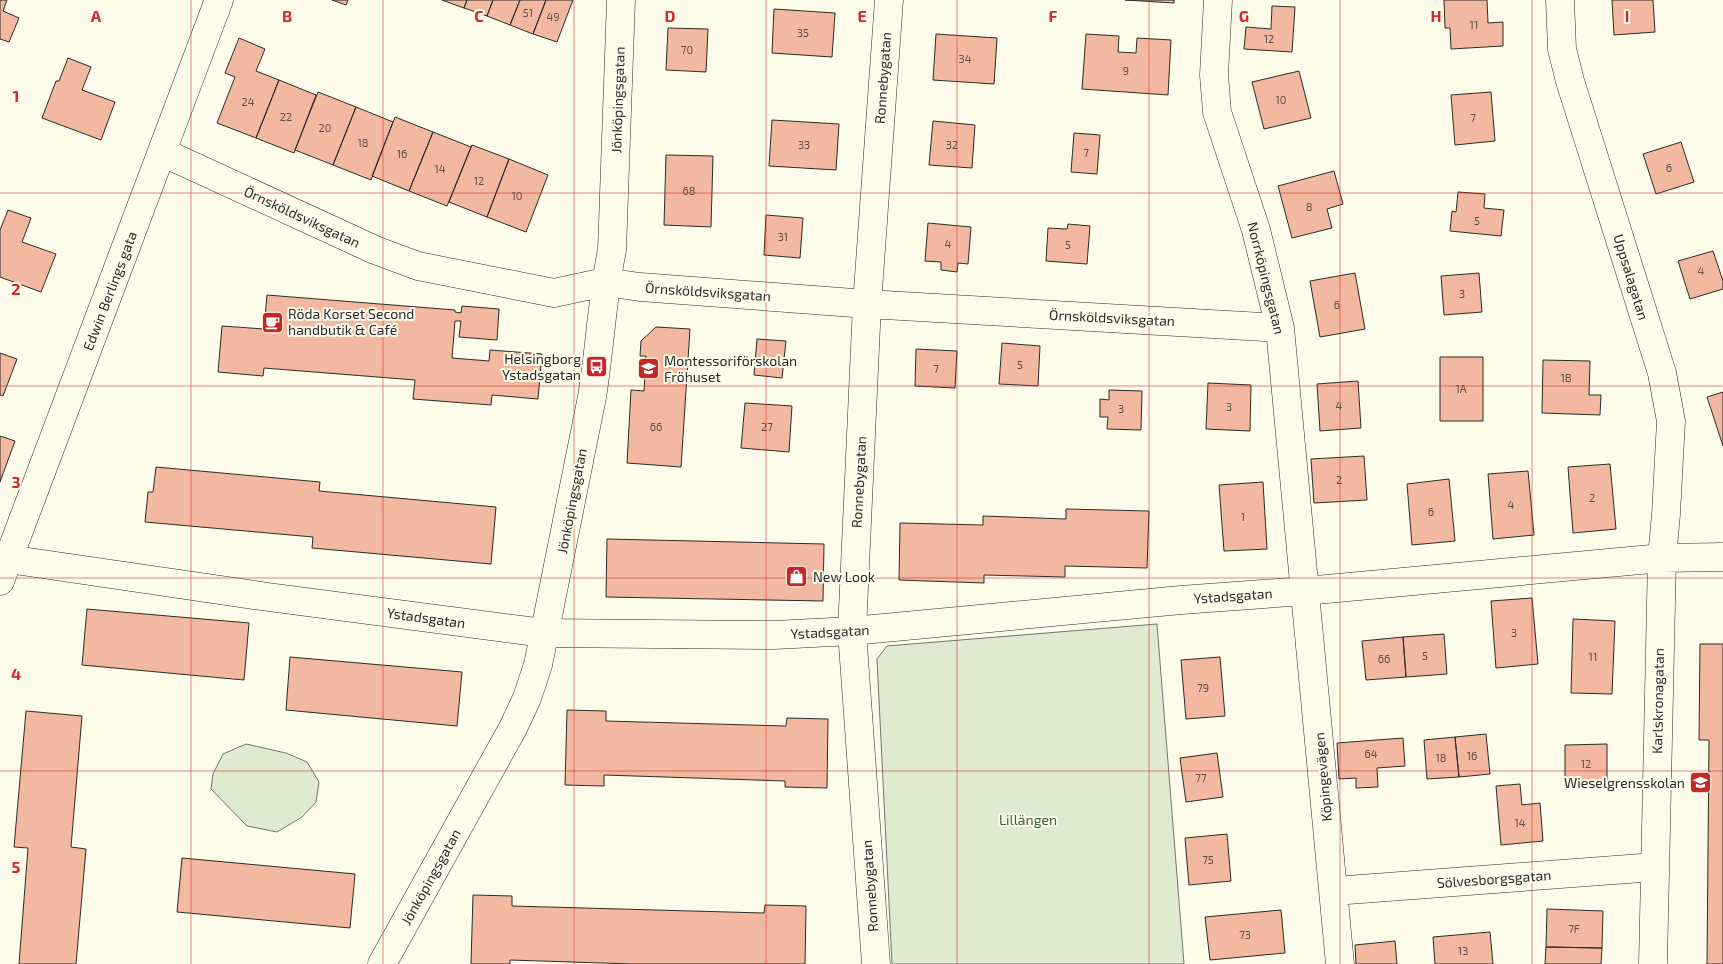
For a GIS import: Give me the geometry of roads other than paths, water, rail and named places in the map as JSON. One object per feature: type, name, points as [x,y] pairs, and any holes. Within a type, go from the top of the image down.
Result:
[{"type":"street","name":"Edwin Berlings gata","points":[[3,565],[162,152],[218,0]]},
{"type":"street","name":"Jönköpingsgatan","points":[[382,964],[513,728],[527,698],[538,665],[592,397],[597,367],[605,282],[612,250],[621,0]]},
{"type":"street","name":"Ronnebygatan","points":[[876,964],[852,631],[867,304],[889,0]]},
{"type":"street","name":"Norrköpingsgatan","points":[[1218,0],[1214,75],[1217,112],[1256,230],[1280,328],[1305,591]]},
{"type":"street","name":"Uppsalagatan","points":[[1560,0],[1562,49],[1570,81],[1662,373],[1671,421],[1662,558]]},
{"type":"street","name":"Örnsköldsviksgatan","points":[[162,152],[375,250],[418,266],[554,293],[605,282],[640,287],[867,304],[1280,328]]},
{"type":"street","name":"Ystadsgatan","points":[[3,565],[278,598],[544,633],[774,635],[852,631],[1662,558],[1720,559]]},
{"type":"street","name":"Karlskronagatan","points":[[1653,964],[1662,558]]},
{"type":"street","name":"Köpingevägen","points":[[1305,591],[1340,964]]},
{"type":"street","name":"Sölvesborgsgatan","points":[[1334,891],[1655,868]]},
{"type":"place","name":"Röda Korset Second handbutik & Café","points":[[272,322]]},
{"type":"place","name":"Helsingborg Ystadsgatan","points":[[597,367]]},
{"type":"place","name":"Montessoriförskolan Fröhuset","points":[[648,369]]},
{"type":"place","name":"New Look","points":[[797,577]]},
{"type":"place","name":"Wieselgrensskolan","points":[[1701,783]]},
{"type":"park label","name":"Lillängen","points":[[1028,820]]}]
